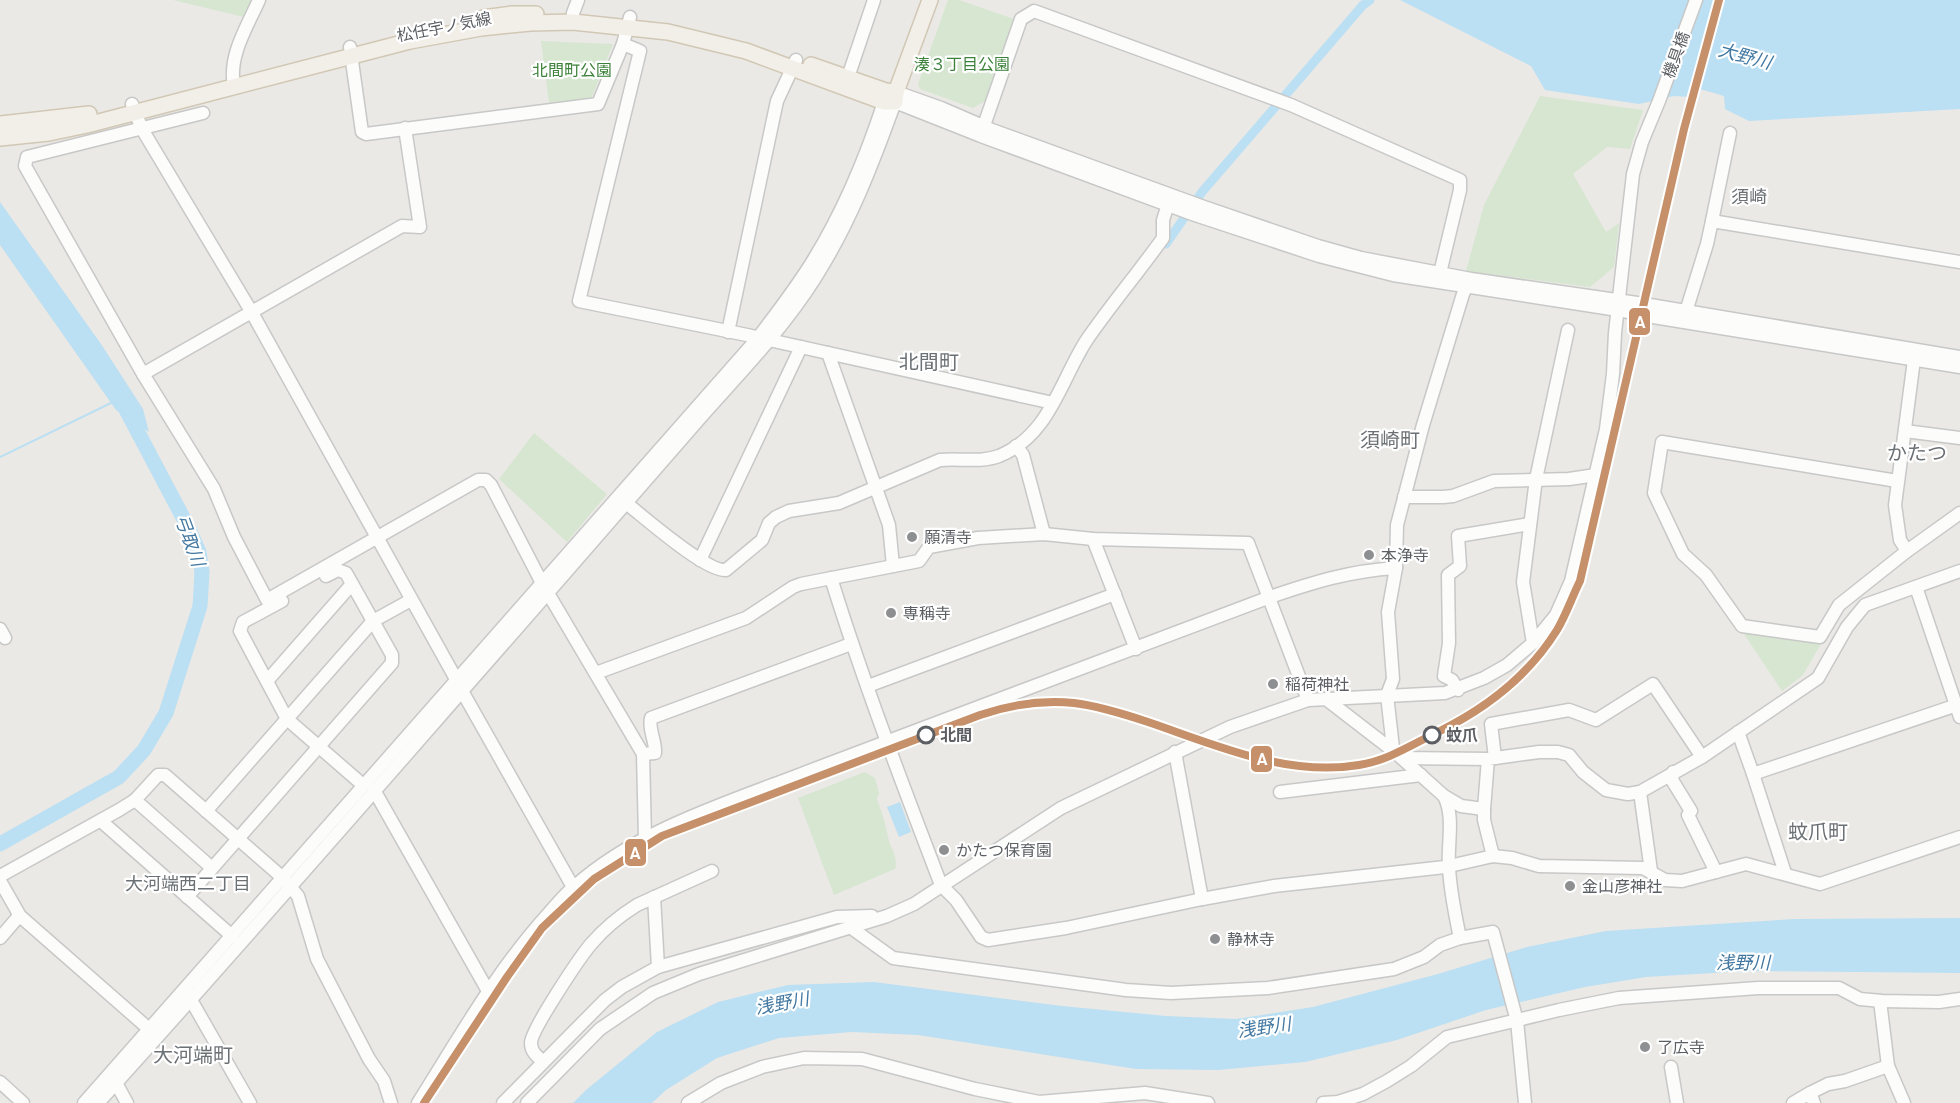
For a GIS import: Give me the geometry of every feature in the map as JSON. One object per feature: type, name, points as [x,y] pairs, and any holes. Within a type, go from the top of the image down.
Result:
[{"type":"main road","points":[[890,97],[918,0]]},
{"type":"main road","points":[[890,97],[930,0]]},
{"type":"main road","name":"松任宇ノ気線","points":[[0,138],[49,133],[233,81],[351,52],[431,27],[512,14],[575,12],[629,22],[664,21],[704,30],[794,65],[890,97]]},
{"type":"main road","name":"松任宇ノ気線","points":[[0,124],[134,109]]},
{"type":"street","points":[[233,81],[235,54],[260,0]]},
{"type":"street","points":[[847,82],[874,0]]},
{"type":"street","name":"機具橋","points":[[527,1103],[600,1029],[653,993],[699,974],[887,916],[914,904],[1061,808],[1175,752],[1230,727],[1308,700],[1445,693],[1458,690],[1507,665],[1533,643],[1556,615],[1571,581],[1605,429],[1613,374],[1618,305],[1633,174],[1642,142],[1696,0]]},
{"type":"street","points":[[982,131],[1021,19],[1034,11],[1291,105],[1460,180],[1460,190],[1440,273]]},
{"type":"street","points":[[351,52],[362,132],[366,134],[598,104],[623,44],[629,22]]},
{"type":"street","points":[[623,44],[640,51],[579,301],[1053,403]]},
{"type":"street","points":[[728,332],[777,102],[794,65]]},
{"type":"street","points":[[545,587],[626,503],[763,340],[834,224],[890,97],[1318,256],[1393,275],[1469,283],[1618,305],[1914,355],[1960,367]]},
{"type":"street","points":[[134,109],[142,129],[251,311],[573,887]]},
{"type":"street","points":[[203,113],[27,157],[25,165],[143,374],[214,489],[234,537],[267,600],[478,480],[486,480],[491,485],[545,587],[643,754],[645,838]]},
{"type":"street","points":[[143,374],[402,226],[420,227],[405,129]]},
{"type":"street","points":[[1684,317],[1707,244],[1730,132]]},
{"type":"street","points":[[626,503],[700,560],[719,571],[726,570],[762,540],[769,523],[789,511],[838,502],[877,488],[940,460],[998,456],[1035,432],[1085,343],[1163,237],[1163,220],[1176,202]]},
{"type":"street","points":[[1200,211],[1361,258],[1440,273],[1469,283]]},
{"type":"street","points":[[1712,221],[1960,262]]},
{"type":"street","points":[[1399,756],[1394,748],[1387,695],[1393,679],[1388,612],[1396,568],[1397,525],[1423,424],[1469,283]]},
{"type":"street","points":[[1533,643],[1523,582],[1536,481],[1568,330]]},
{"type":"street","points":[[98,1103],[191,1000],[286,882],[763,340]]},
{"type":"street","points":[[700,560],[801,347]]},
{"type":"street","points":[[828,353],[889,525],[893,566]]},
{"type":"street","points":[[1914,355],[1960,357]]},
{"type":"street","points":[[1908,551],[1900,540],[1895,505],[1914,355]]},
{"type":"street","points":[[1905,431],[1960,438]]},
{"type":"street","points":[[1897,481],[1662,442],[1654,493],[1683,554],[1706,575],[1742,626],[1820,638],[1839,605],[1960,513]]},
{"type":"street","points":[[1016,446],[1023,455],[1044,534]]},
{"type":"street","points":[[1404,497],[1453,496],[1494,481],[1536,481],[1596,475]]},
{"type":"street","points":[[1458,690],[1452,680],[1444,676],[1449,643],[1448,575],[1460,566],[1458,536],[1530,524]]},
{"type":"street","points":[[596,673],[746,618],[793,587],[919,561],[929,547],[978,538],[1044,534],[1093,538],[1248,543],[1308,700]]},
{"type":"street","points":[[1093,538],[1136,649]]},
{"type":"street","points":[[418,1103],[488,991],[526,939],[573,887],[612,856],[645,838],[698,815],[1270,597],[1321,579],[1359,571],[1396,568]]},
{"type":"street","points":[[187,897],[320,747],[392,663],[392,655],[346,573],[338,570],[243,622],[240,632],[287,719],[320,747],[369,788],[488,991]]},
{"type":"street","points":[[1399,756],[1491,758],[1558,752],[1569,755],[1583,772],[1606,790],[1628,794],[1640,792],[1660,783],[1673,772],[1702,757],[1818,678],[1847,627],[1865,605],[1960,571]]},
{"type":"street","points":[[831,578],[851,644],[868,686],[886,742],[941,885],[956,900],[981,937],[988,940],[1066,928],[1274,886],[1445,867],[1493,856],[1512,858],[1539,866],[1643,868],[1665,880],[1682,881],[1746,864],[1820,884],[1960,837]]},
{"type":"street","points":[[267,681],[352,584]]},
{"type":"street","points":[[1753,774],[1959,709],[1916,587]]},
{"type":"street","points":[[868,686],[1115,594]]},
{"type":"street","points":[[207,811],[373,621],[411,600]]},
{"type":"street","points":[[643,754],[655,753],[656,745],[650,723],[651,718],[851,644]]},
{"type":"street","points":[[1493,856],[1484,820],[1491,758],[1491,724],[1569,710],[1596,720],[1653,684],[1702,757]]},
{"type":"street","points":[[1326,699],[1399,756],[1444,796],[1461,806],[1484,809]]},
{"type":"street","points":[[1738,732],[1785,873]]},
{"type":"street","points":[[1175,752],[1202,899]]},
{"type":"street","points":[[1673,772],[1672,780],[1691,811],[1688,815],[1716,872]]},
{"type":"street","points":[[0,876],[101,822],[135,800],[158,775],[165,775],[238,838],[298,896],[317,959],[369,1059],[384,1081],[392,1103]]},
{"type":"street","points":[[1280,792],[1421,775]]},
{"type":"street","points":[[1640,792],[1652,871]]},
{"type":"street","points":[[1444,796],[1449,806],[1451,894],[1460,938]]},
{"type":"street","points":[[135,800],[212,868]]},
{"type":"street","points":[[101,822],[231,936]]},
{"type":"street","points":[[543,1062],[533,1053],[531,1045],[536,1028],[591,944],[628,910],[712,872]]},
{"type":"street","points":[[0,881],[19,916],[149,1029]]},
{"type":"street","points":[[84,1103],[231,936],[286,882]]},
{"type":"street","points":[[654,897],[658,967]]},
{"type":"street","points":[[0,938],[19,916]]},
{"type":"street","points":[[503,1103],[605,1000],[622,987],[658,967],[837,917],[887,916]]},
{"type":"street","points":[[850,927],[893,958],[1126,990],[1171,993],[1268,988],[1394,969],[1424,957],[1440,945],[1460,938],[1493,932],[1516,1018],[1525,1103]]},
{"type":"street","points":[[1323,1103],[1338,1102],[1363,1094],[1388,1081],[1448,1037],[1516,1018],[1620,998],[1758,988],[1839,988],[1860,999],[1880,1001],[1939,1002],[1960,999]]},
{"type":"street","points":[[191,1000],[250,1103]]},
{"type":"street","points":[[1880,1001],[1888,1066],[1904,1103]]},
{"type":"street","points":[[688,1103],[721,1083],[762,1066],[804,1058],[862,1059],[975,1089],[1039,1102],[1145,1093],[1208,1103]]},
{"type":"street","points":[[1793,1103],[1812,1098],[1828,1084],[1845,1081],[1888,1066]]},
{"type":"street","points":[[1671,1067],[1677,1103]]},
{"type":"street","points":[[0,1082],[23,1103]]},
{"type":"street","points":[[116,1083],[127,1103]]},
{"type":"green space","points":[[173,0],[256,0],[248,18]]},
{"type":"green space","name":"湊３丁目公園","points":[[948,0],[959,0],[1014,19],[990,94],[985,101],[973,108],[920,89],[918,84]]},
{"type":"green space","name":"北間町公園","points":[[541,41],[613,44],[591,99],[549,103]]},
{"type":"green space","points":[[1540,96],[1643,110],[1630,149],[1607,147],[1573,174],[1606,232],[1619,223],[1614,267],[1590,287],[1466,271],[1484,205]]},
{"type":"green space","points":[[534,433],[607,494],[567,542],[499,479]]},
{"type":"green space","points":[[1742,631],[1822,642],[1803,675],[1782,691]]},
{"type":"green space","points":[[865,772],[875,778],[879,793],[877,799],[895,857],[895,869],[834,895],[798,798]]},
{"type":"water","name":"大野川","points":[[1400,0],[1960,0],[1960,109],[1749,121],[1725,109],[1724,96],[1693,87],[1690,97],[1674,96],[1639,104],[1545,90],[1531,66]]},
{"type":"water","points":[[0,202],[101,344],[143,409],[149,432],[116,410],[0,245]]},
{"type":"water","points":[[900,802],[911,832],[899,837],[887,807]]},
{"type":"water","name":"浅野川","points":[[1960,918],[1960,973],[1747,971],[1646,977],[1585,987],[1486,1010],[1397,1040],[1305,1062],[1218,1070],[1136,1069],[918,1035],[852,1032],[779,1038],[717,1058],[666,1090],[652,1103],[573,1103],[657,1032],[718,1002],[788,985],[874,982],[1062,1006],[1166,1016],[1236,1019],[1313,1007],[1438,974],[1527,947],[1606,931],[1795,919]]},
{"type":"waterway","points":[[1166,244],[1202,192],[1363,5],[1370,0]]},
{"type":"waterway","points":[[1096,337],[1134,286]]},
{"type":"waterway","points":[[1083,360],[1087,352]]},
{"type":"waterway","points":[[0,457],[113,402]]},
{"type":"waterway","name":"弓取川","points":[[0,844],[119,777],[144,750],[166,713],[200,606],[202,572],[199,552],[123,404]]},
{"type":"transit line","name":"A","points":[[424,1103],[542,928],[594,879],[662,836],[1002,708],[1050,702],[1093,706],[1252,757],[1305,767],[1332,768],[1369,763],[1400,752],[1472,713],[1505,689],[1546,646],[1560,624],[1580,581],[1684,129],[1719,0]]},
{"type":"place","name":"願清寺","points":[[912,537]]},
{"type":"place","name":"本浄寺","points":[[1369,555]]},
{"type":"place","name":"専稱寺","points":[[891,613]]},
{"type":"place","name":"稲荷神社","points":[[1273,684]]},
{"type":"place","name":"北間","points":[[926,735]]},
{"type":"place","name":"蚊爪","points":[[1432,735]]},
{"type":"place","name":"かたつ保育園","points":[[944,850]]},
{"type":"place","name":"金山彦神社","points":[[1570,886]]},
{"type":"place","name":"静林寺","points":[[1215,939]]},
{"type":"place","name":"了広寺","points":[[1645,1047]]},
{"type":"district","name":"須崎","points":[[1749,196]]},
{"type":"district","name":"北間町","points":[[929,362]]},
{"type":"district","name":"須崎町","points":[[1390,440]]},
{"type":"district","name":"かたつ","points":[[1917,453]]},
{"type":"district","name":"蚊爪町","points":[[1818,832]]},
{"type":"district","name":"大河端西二丁目","points":[[188,883]]},
{"type":"district","name":"大河端町","points":[[193,1055]]}]
